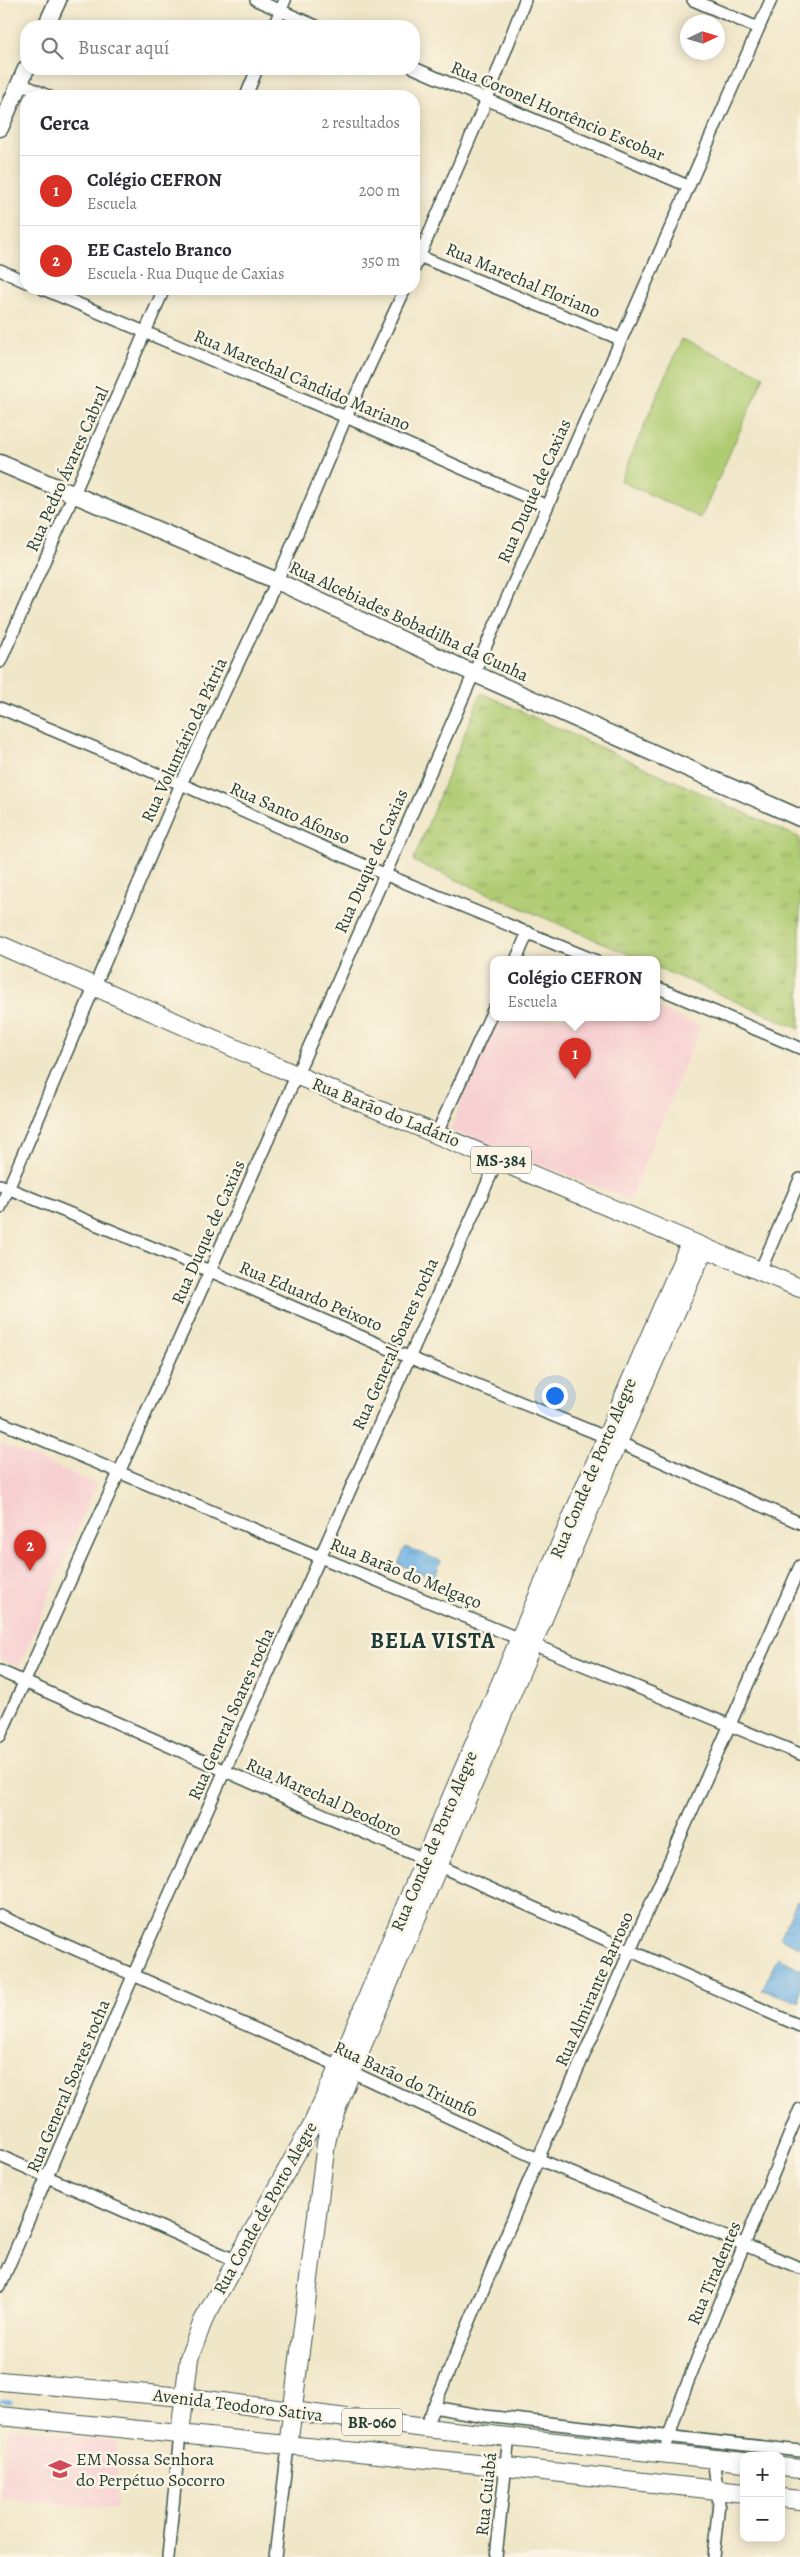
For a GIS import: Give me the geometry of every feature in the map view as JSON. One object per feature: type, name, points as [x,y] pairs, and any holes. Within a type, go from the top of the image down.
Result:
[{"type":"main road","name":"Rua Barão do Ladário","points":[[0,946],[96,986],[296,1075],[800,1288]]},
{"type":"main road","name":"Rua Conde de Porto Alegre","points":[[288,2447],[326,2143],[345,2069],[612,1440],[697,1246]]},
{"type":"main road","name":"Rua Conde de Porto Alegre","points":[[180,2434],[188,2358],[202,2320],[345,2069]]},
{"type":"main road","name":"Avenida Teodoro Sativa","points":[[0,2381],[183,2397],[425,2428],[510,2436],[667,2445],[713,2458],[740,2461]]},
{"type":"main road","name":"Avenida Teodoro Sativa","points":[[0,2416],[288,2447],[507,2467],[740,2493]]},
{"type":"main road","points":[[785,2467],[800,2469]]},
{"type":"main road","points":[[785,2498],[800,2500]]},
{"type":"street","points":[[49,20],[58,0]]},
{"type":"street","points":[[256,0],[302,20]]},
{"type":"street","points":[[276,20],[285,0]]},
{"type":"street","points":[[420,248],[487,99],[525,0]]},
{"type":"street","points":[[693,0],[758,28]]},
{"type":"street","name":"Rua Duque de Caxias","points":[[0,1736],[210,1271],[771,0]]},
{"type":"street","name":"Rua Coronel Hortêncio Escobar","points":[[420,71],[688,186]]},
{"type":"street","points":[[248,90],[255,75]]},
{"type":"street","points":[[0,128],[23,76],[40,90]]},
{"type":"street","name":"Rua Marechal Floriano","points":[[420,256],[620,340]]},
{"type":"street","points":[[0,270],[20,279]]},
{"type":"street","name":"Rua Marechal Cândido Mariano","points":[[57,295],[346,417],[547,506]]},
{"type":"street","name":"Rua Pedro Ávares Cabral","points":[[0,662],[161,295]]},
{"type":"street","name":"Rua Voluntário da Pátria","points":[[0,1208],[4,1187],[96,986],[181,784],[277,581],[346,417],[402,295]]},
{"type":"street","name":"Rua Alcebiades Bobadilha da Cunha","points":[[0,463],[74,497],[277,581],[473,673],[800,818]]},
{"type":"street","name":"Rua Santo Afonso","points":[[0,708],[181,784],[384,874],[585,956]]},
{"type":"street","points":[[518,956],[528,932]]},
{"type":"street","points":[[660,989],[800,1048]]},
{"type":"street","points":[[437,1133],[490,1017]]},
{"type":"street","name":"Rua General Soares rocha","points":[[0,2286],[133,1976],[498,1159]]},
{"type":"street","points":[[760,1271],[800,1179]]},
{"type":"street","name":"Rua Eduardo Peixoto","points":[[4,1187],[210,1271],[408,1357],[612,1440],[800,1523]]},
{"type":"street","name":"Rua Barão do Melgaço","points":[[0,1422],[320,1557],[800,1754]]},
{"type":"street","name":"Rua Almirante Barroso","points":[[425,2428],[538,2159],[800,1566]]},
{"type":"street","name":"Rua Marechal Deodoro","points":[[0,1671],[431,1864],[800,2026]]},
{"type":"street","name":"Rua Barão do Triunfo","points":[[0,1916],[345,2069],[538,2159],[800,2268]]},
{"type":"street","name":"Rua Tiradentes","points":[[667,2445],[694,2367],[800,2109]]},
{"type":"street","points":[[0,2156],[237,2261]]},
{"type":"street","points":[[433,2407],[667,2445],[800,2451]]},
{"type":"street","points":[[168,2557],[180,2434]]},
{"type":"street","name":"Rua Cuiabá","points":[[496,2557],[510,2436]]},
{"type":"street","points":[[275,2557],[288,2447]]},
{"type":"street","points":[[713,2458],[720,2503],[713,2557]]},
{"type":"shaded area","points":[[660,1010],[700,1027],[630,1199],[450,1130],[494,1021],[660,1021]]},
{"type":"shaded area","points":[[0,1443],[96,1484],[19,1667],[0,1659]]},
{"type":"shaded area","name":"EM Nossa Senhora do Perpétuo Socorro","points":[[9,2428],[117,2441],[117,2509],[0,2497]]},
{"type":"green space","points":[[682,339],[764,376],[701,518],[620,481]]},
{"type":"green space","points":[[481,693],[800,838],[800,1029],[660,969],[660,956],[633,956],[413,861]]},
{"type":"water","points":[[405,1547],[441,1561],[434,1579],[398,1564]]},
{"type":"water","points":[[797,1901],[800,1902],[800,1947],[780,1938]]},
{"type":"water","points":[[778,1957],[800,1969],[800,2002],[762,1990]]},
{"type":"waterway","points":[[0,2401],[11,2402]]},
{"type":"place","name":"Colégio CEFRON","points":[[575,1079]]},
{"type":"place","name":"EE Castelo Branco","points":[[30,1571]]},
{"type":"place","name":"EM Nossa Senhora do Perpétuo Socorro","points":[[60,2469]]},
{"type":"district","name":"BELA VISTA","points":[[433,1640]]}]
